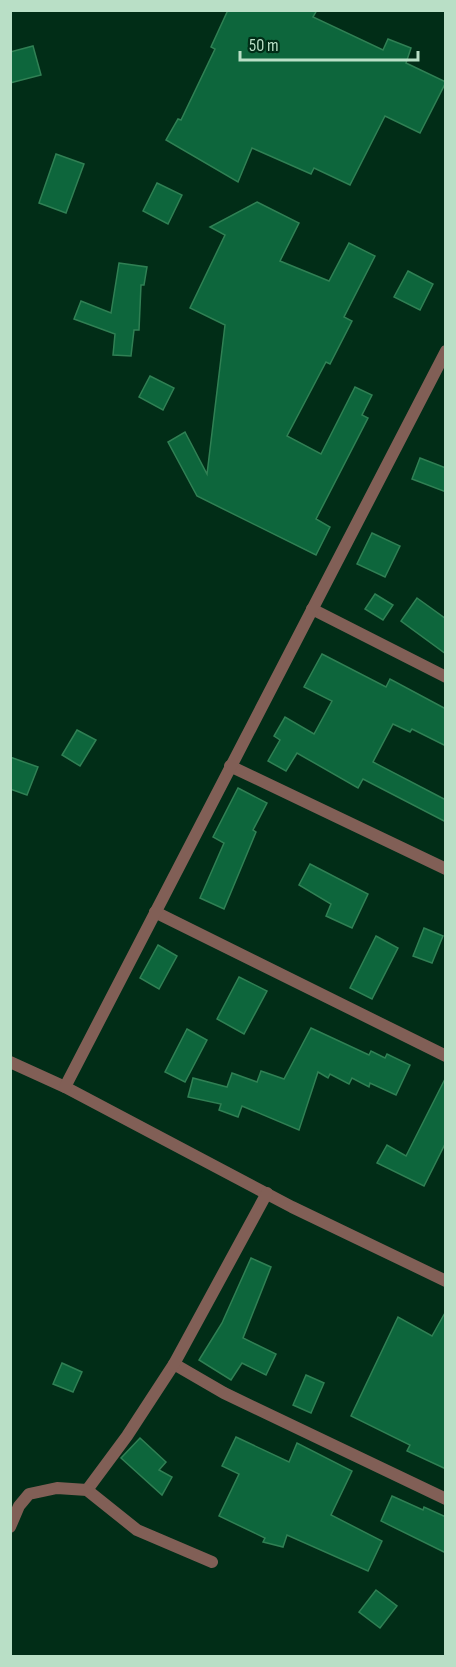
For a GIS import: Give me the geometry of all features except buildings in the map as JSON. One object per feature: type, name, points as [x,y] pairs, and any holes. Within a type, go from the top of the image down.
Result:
[{"type":"street","points":[[65,1087],[446,351]]},
{"type":"street","points":[[312,609],[446,677]]},
{"type":"street","points":[[230,766],[446,869]]},
{"type":"street","points":[[155,912],[446,1056]]},
{"type":"street","points":[[10,1062],[65,1087],[267,1193],[446,1281]]},
{"type":"street","points":[[87,1490],[127,1436],[174,1364],[267,1193]]},
{"type":"street","points":[[174,1364],[224,1393],[446,1499]]},
{"type":"street","points":[[10,1527],[19,1506],[29,1494],[57,1488],[87,1490],[137,1530],[212,1562]]}]
